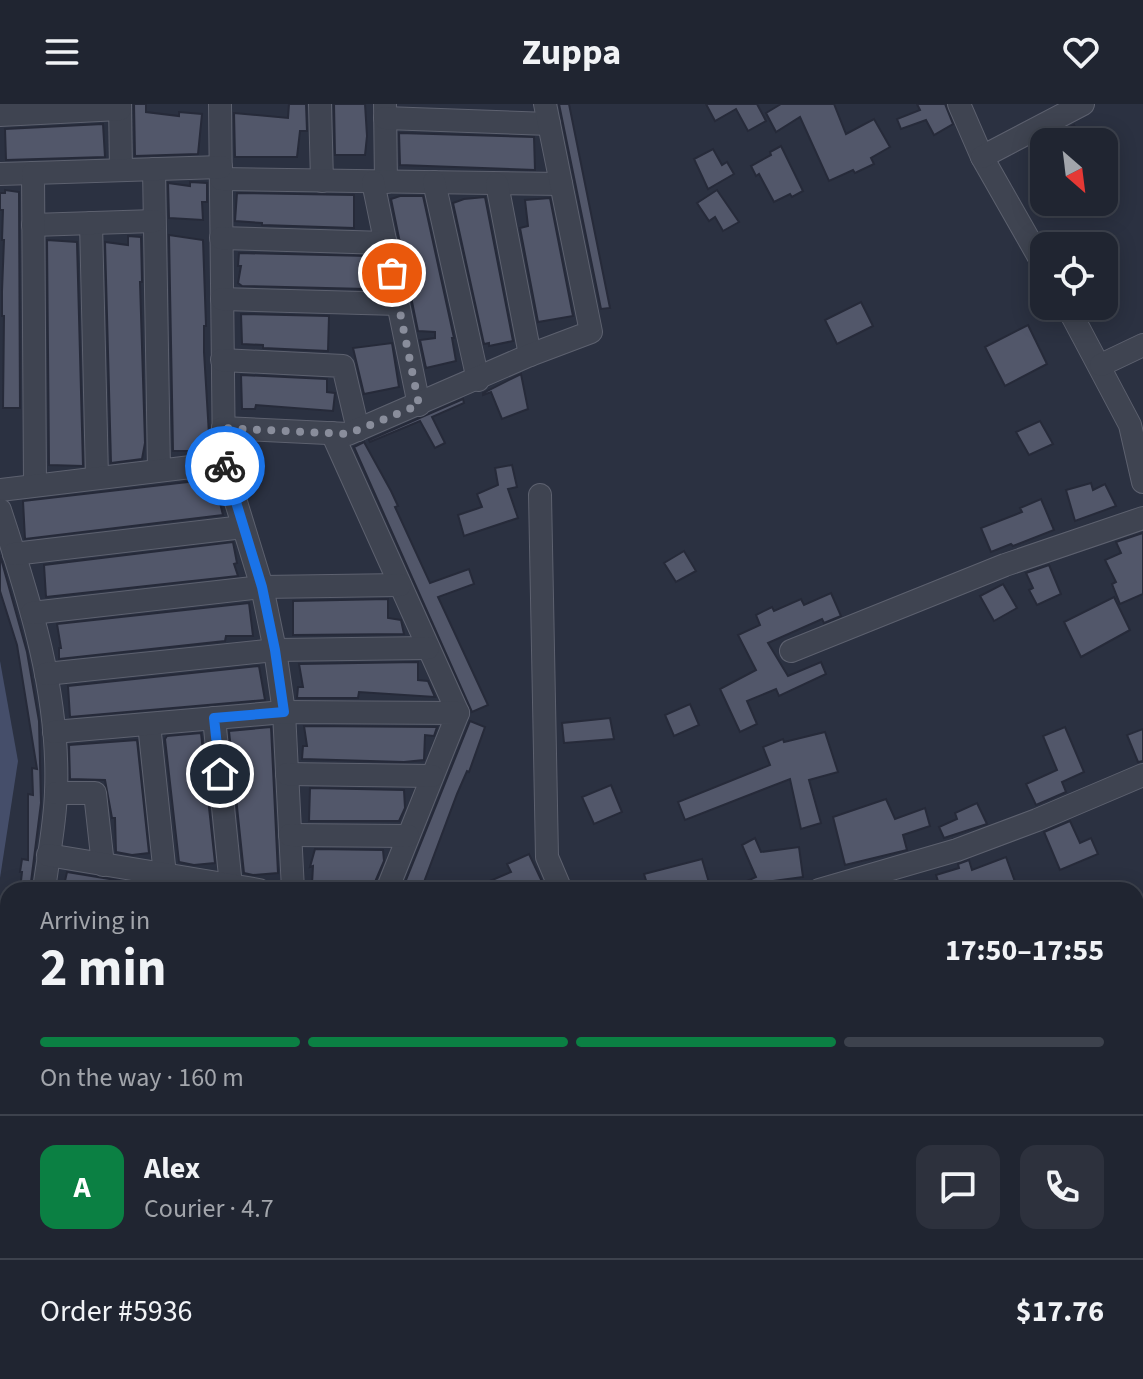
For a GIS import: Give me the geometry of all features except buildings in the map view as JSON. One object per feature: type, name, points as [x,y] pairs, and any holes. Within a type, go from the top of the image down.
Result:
[{"type":"street","points":[[220,104],[224,463],[262,587],[275,650],[284,712],[293,882]]},
{"type":"street","points":[[320,104],[322,181]]},
{"type":"street","points":[[959,104],[982,157],[1030,241]]},
{"type":"street","points":[[982,157],[1083,104]]},
{"type":"street","points":[[0,115],[120,106],[121,170]]},
{"type":"street","points":[[223,428],[348,434],[419,405],[478,380],[530,355],[591,332],[547,114],[385,111],[379,182],[386,243],[419,405]]},
{"type":"street","points":[[154,169],[159,470]]},
{"type":"street","points":[[0,174],[154,169],[322,181],[561,184]]},
{"type":"street","points":[[33,173],[35,484]]},
{"type":"street","points":[[434,182],[478,380]]},
{"type":"street","points":[[497,184],[530,355]]},
{"type":"street","points":[[33,225],[154,221]]},
{"type":"street","points":[[91,223],[97,477]]},
{"type":"street","points":[[221,238],[386,243]]},
{"type":"street","points":[[222,299],[398,304]]},
{"type":"street","points":[[1075,320],[1130,425],[1142,478]]},
{"type":"street","points":[[1101,365],[1143,345]]},
{"type":"street","points":[[222,360],[343,366],[358,430]]},
{"type":"street","points":[[332,433],[458,713],[390,882]]},
{"type":"street","points":[[0,490],[224,463]]},
{"type":"street","points":[[540,495],[547,857],[558,882]]},
{"type":"street","points":[[0,510],[32,613],[46,674],[54,732],[56,793],[45,882]]},
{"type":"street","points":[[791,651],[1005,565],[1143,518]]},
{"type":"street","points":[[14,554],[243,527]]},
{"type":"street","points":[[32,613],[262,587],[400,585]]},
{"type":"street","points":[[46,674],[275,650],[428,648]]},
{"type":"street","points":[[54,732],[284,712],[458,713]]},
{"type":"street","points":[[214,718],[231,882]]},
{"type":"street","points":[[149,724],[165,875]]},
{"type":"street","points":[[287,774],[432,776]]},
{"type":"street","points":[[864,882],[1037,820],[1143,775]]},
{"type":"street","points":[[56,793],[95,793],[103,865]]},
{"type":"street","points":[[290,835],[408,836]]},
{"type":"street","points":[[48,855],[165,875],[184,882]]},
{"type":"water","points":[[0,661],[18,761],[0,878]]},
{"type":"way so far","points":[[225,466],[223,428],[348,434],[419,405],[392,273]]},
{"type":"route","points":[[220,774],[214,718],[284,712],[262,587],[225,466]]}]
